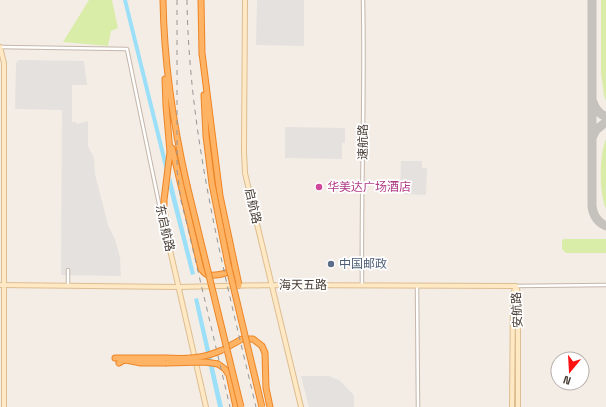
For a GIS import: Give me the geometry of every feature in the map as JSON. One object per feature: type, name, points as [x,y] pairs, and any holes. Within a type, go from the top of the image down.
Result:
[{"type":"highway","points":[[163,0],[166,64],[182,162],[241,407]]},
{"type":"highway","points":[[201,0],[206,136],[212,184],[228,264],[262,407]]},
{"type":"highway","points":[[202,53],[220,196],[239,286]]},
{"type":"highway","points":[[166,64],[166,106],[170,139],[201,269],[205,274],[211,276],[229,272],[233,268],[234,261]]},
{"type":"highway","points":[[168,241],[164,200],[170,163],[170,139]]},
{"type":"highway","points":[[119,363],[126,360],[141,363],[199,358],[213,354],[242,339],[253,339],[262,346],[265,353],[266,388],[270,407]]},
{"type":"highway","points":[[115,358],[205,362],[218,364],[225,369],[228,375],[236,407]]},
{"type":"street","name":"启航路","points":[[245,0],[245,173],[301,407]]},
{"type":"street","name":"速航路","points":[[362,285],[363,0]]},
{"type":"street","name":"东启航路","points":[[0,48],[127,49],[159,203],[206,407]]},
{"type":"street","points":[[0,48],[4,63],[2,285],[4,407]]},
{"type":"street","points":[[68,270],[68,286]]},
{"type":"street","name":"海天五路","points":[[2,285],[178,287],[272,285],[606,286]]},
{"type":"street","points":[[417,285],[418,407]]},
{"type":"street","name":"安航路","points":[[512,407],[513,294],[516,286]]},
{"type":"street","name":"安航路","points":[[516,286],[518,293],[518,407]]},
{"type":"green space","points":[[89,0],[112,0],[118,28],[111,31],[108,46],[63,42]]},
{"type":"green space","points":[[601,0],[606,0],[606,101],[601,73]]},
{"type":"green space","points":[[606,139],[606,209],[602,194],[601,164]]},
{"type":"green space","points":[[606,239],[606,253],[566,253],[562,249],[562,240]]},
{"type":"shaded area","points":[[257,0],[304,0],[304,46],[256,45]]},
{"type":"shaded area","points":[[19,60],[84,61],[87,85],[72,85],[72,122],[76,122],[77,124],[88,121],[88,146],[94,158],[95,174],[108,225],[117,246],[120,258],[121,276],[61,275],[62,110],[15,109],[16,63]]},
{"type":"shaded area","points":[[285,127],[345,128],[345,143],[342,143],[342,159],[285,158]]},
{"type":"shaded area","points":[[401,161],[422,161],[422,168],[427,168],[426,195],[400,194]]},
{"type":"shaded area","points":[[301,376],[329,376],[339,380],[354,396],[354,407],[309,407]]},
{"type":"water","points":[[123,0],[127,0],[167,162],[165,171]]},
{"type":"water","points":[[171,177],[195,274],[191,275],[169,189]]},
{"type":"water","points":[[198,298],[223,407],[218,407],[194,299]]},
{"type":"taxiway","points":[[592,0],[592,206],[596,218],[606,226]]},
{"type":"taxiway","points":[[593,102],[598,111],[606,117]]},
{"type":"taxiway","points":[[592,138],[596,130],[606,122]]},
{"type":"railway","points":[[177,0],[177,170],[181,201],[230,407]]},
{"type":"railway","points":[[187,0],[189,52],[201,154],[221,256],[256,407]]},
{"type":"place","name":"华美达广场酒店","points":[[319,187]]},
{"type":"place","name":"中国邮政","points":[[331,264]]}]
